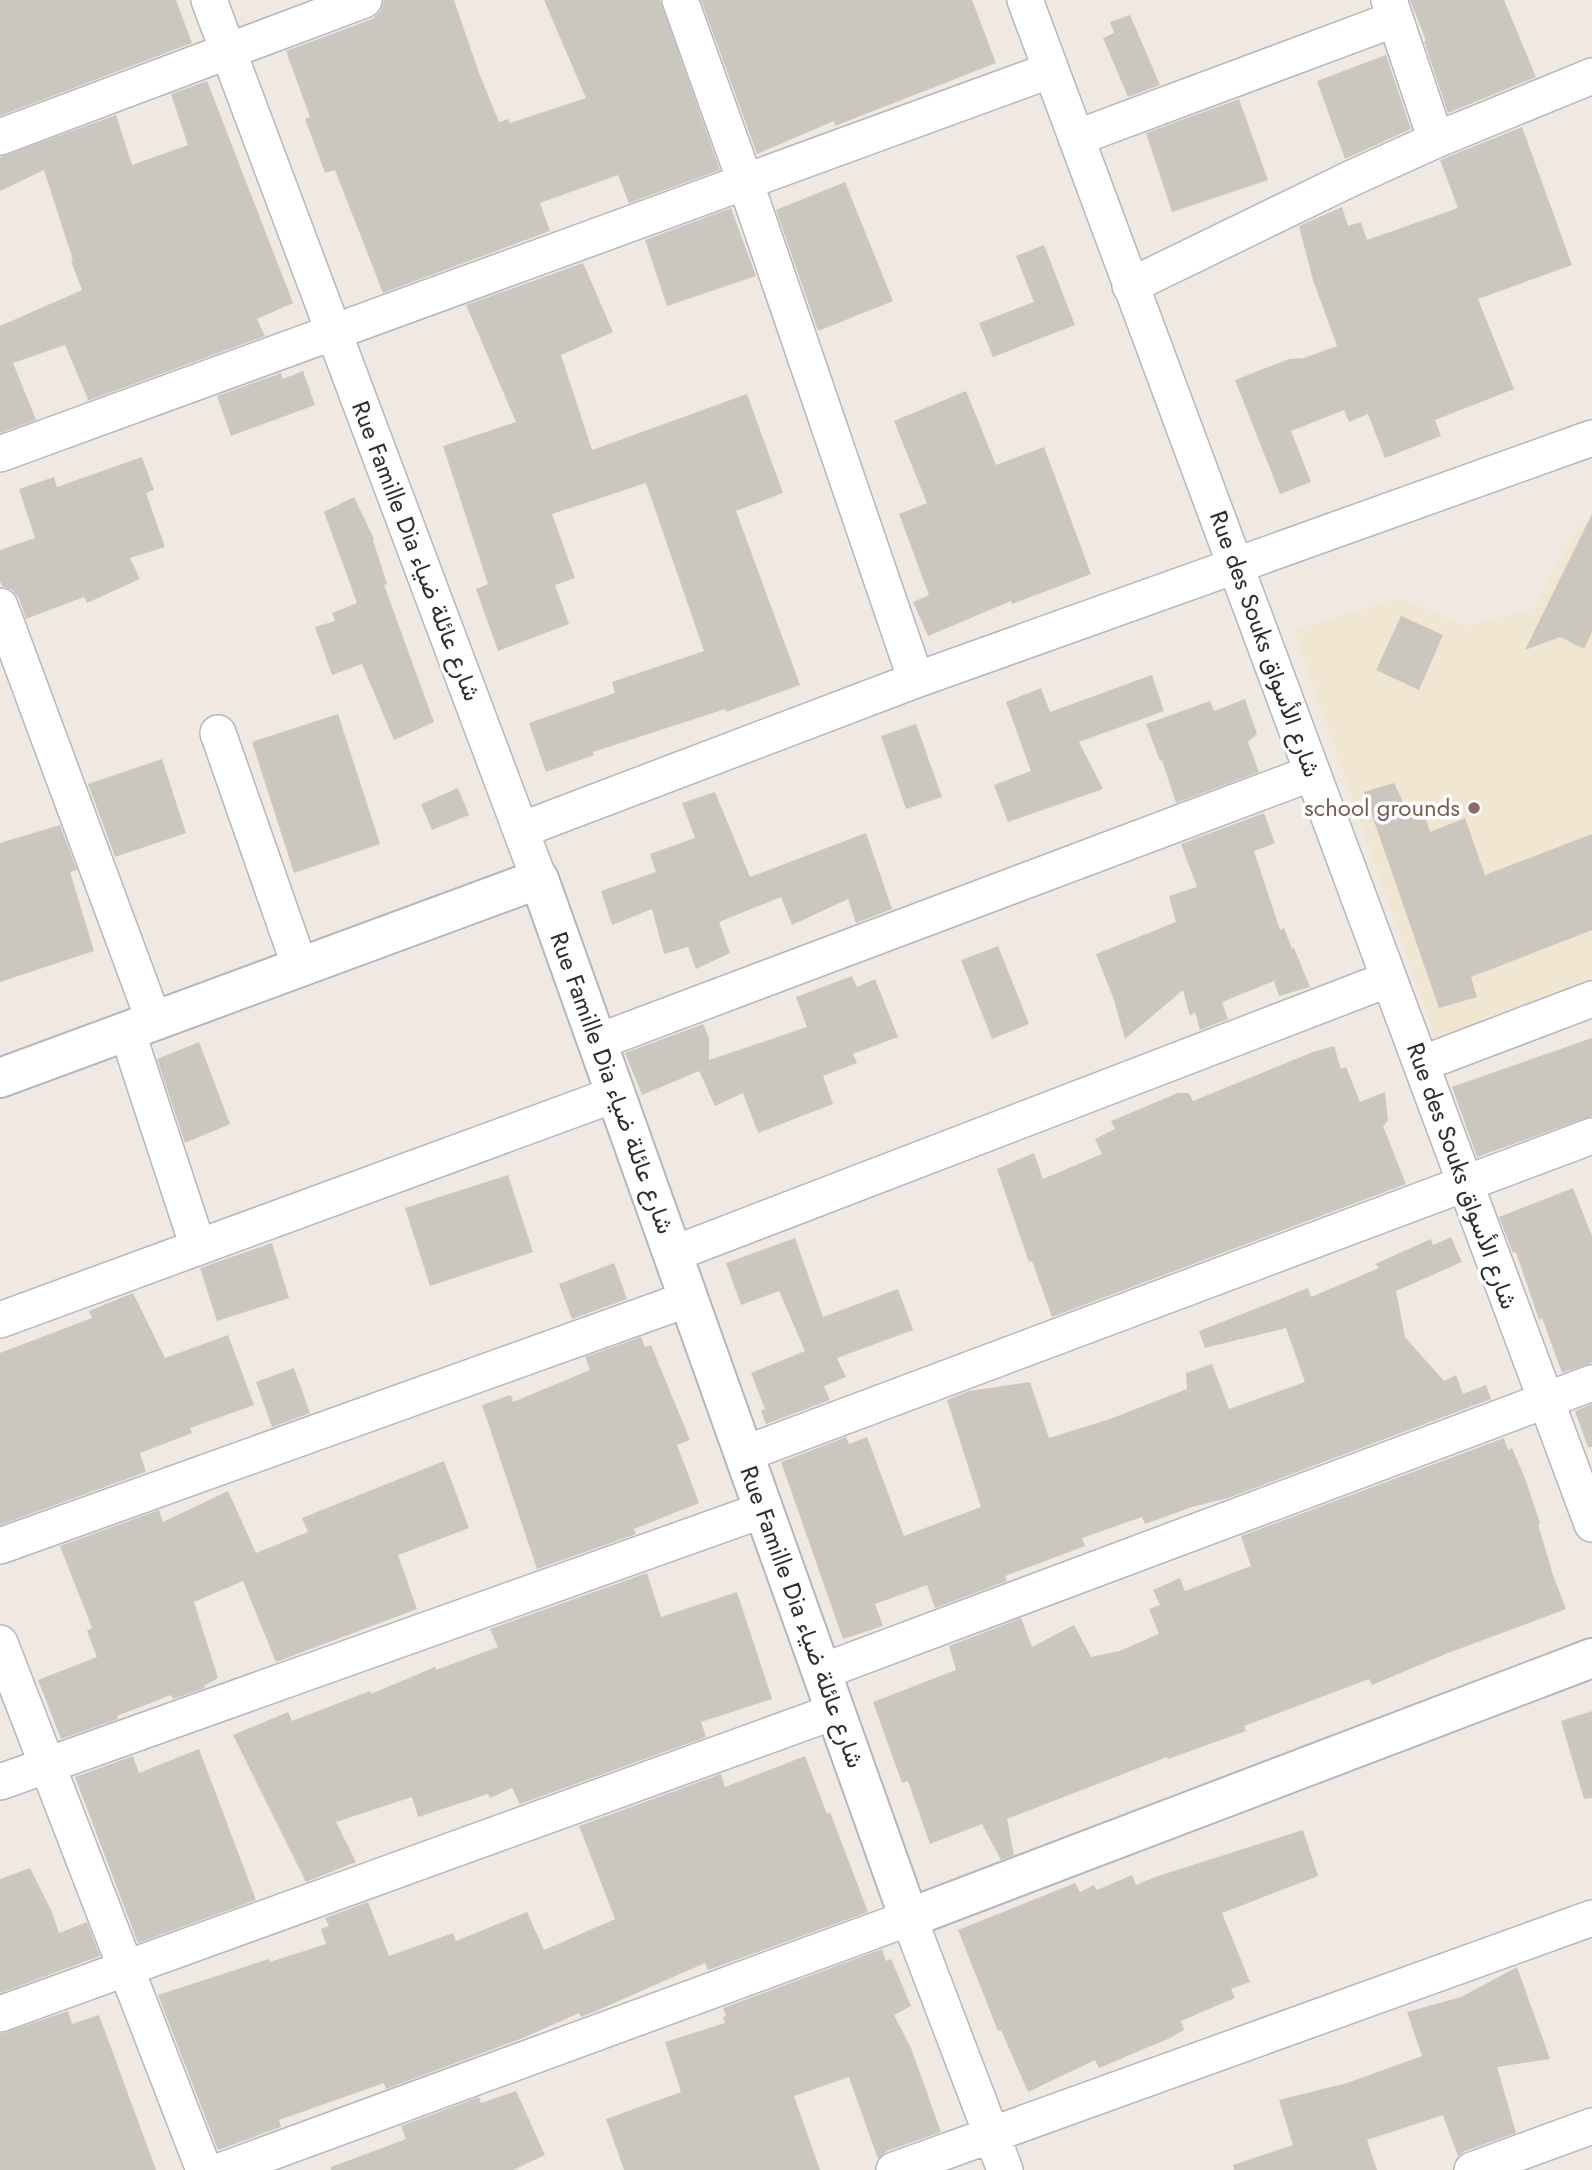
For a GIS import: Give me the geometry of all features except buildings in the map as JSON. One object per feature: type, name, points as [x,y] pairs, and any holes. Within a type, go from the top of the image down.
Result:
[{"type":"street","name":"Rue Famille Dia شارع عائلة ضياء","points":[[209,0],[539,878],[909,1918],[1005,2170]]},
{"type":"street","points":[[0,136],[364,0]]},
{"type":"street","points":[[680,0],[916,680]]},
{"type":"street","name":"Rue des Souks شارع الأسواق","points":[[1025,0],[1592,1524]]},
{"type":"street","points":[[1076,138],[1392,10],[1436,140]]},
{"type":"street","points":[[0,454],[1051,70]]},
{"type":"street","points":[[1130,286],[1256,223],[1436,140],[1592,76]]},
{"type":"street","points":[[521,830],[916,680],[1592,438]]},
{"type":"street","points":[[0,606],[140,1026],[198,1247]]},
{"type":"street","points":[[218,733],[300,967]]},
{"type":"street","points":[[597,1042],[1312,773]]},
{"type":"street","points":[[0,1078],[539,878]]},
{"type":"street","points":[[673,1254],[1389,979]]},
{"type":"street","points":[[1421,1064],[1592,999]]},
{"type":"street","points":[[0,1320],[616,1094]]},
{"type":"street","points":[[744,1454],[1592,1136]]},
{"type":"street","points":[[0,1546],[688,1299]]},
{"type":"street","points":[[821,1672],[1592,1383]]},
{"type":"street","points":[[0,1782],[763,1510]]},
{"type":"street","points":[[0,1643],[204,2170]]},
{"type":"street","points":[[223,2170],[909,1918],[1592,1658]]},
{"type":"street","points":[[0,2014],[836,1711]]},
{"type":"street","points":[[894,2170],[1592,1918]]},
{"type":"street","points":[[1472,2170],[1592,2126]]},
{"type":"shaded area","name":"school grounds","points":[[1592,520],[1592,986],[1435,1038],[1294,630],[1400,598],[1468,626],[1534,609],[1577,528]]},
{"type":"place","name":"school grounds","points":[[1474,808]]}]
